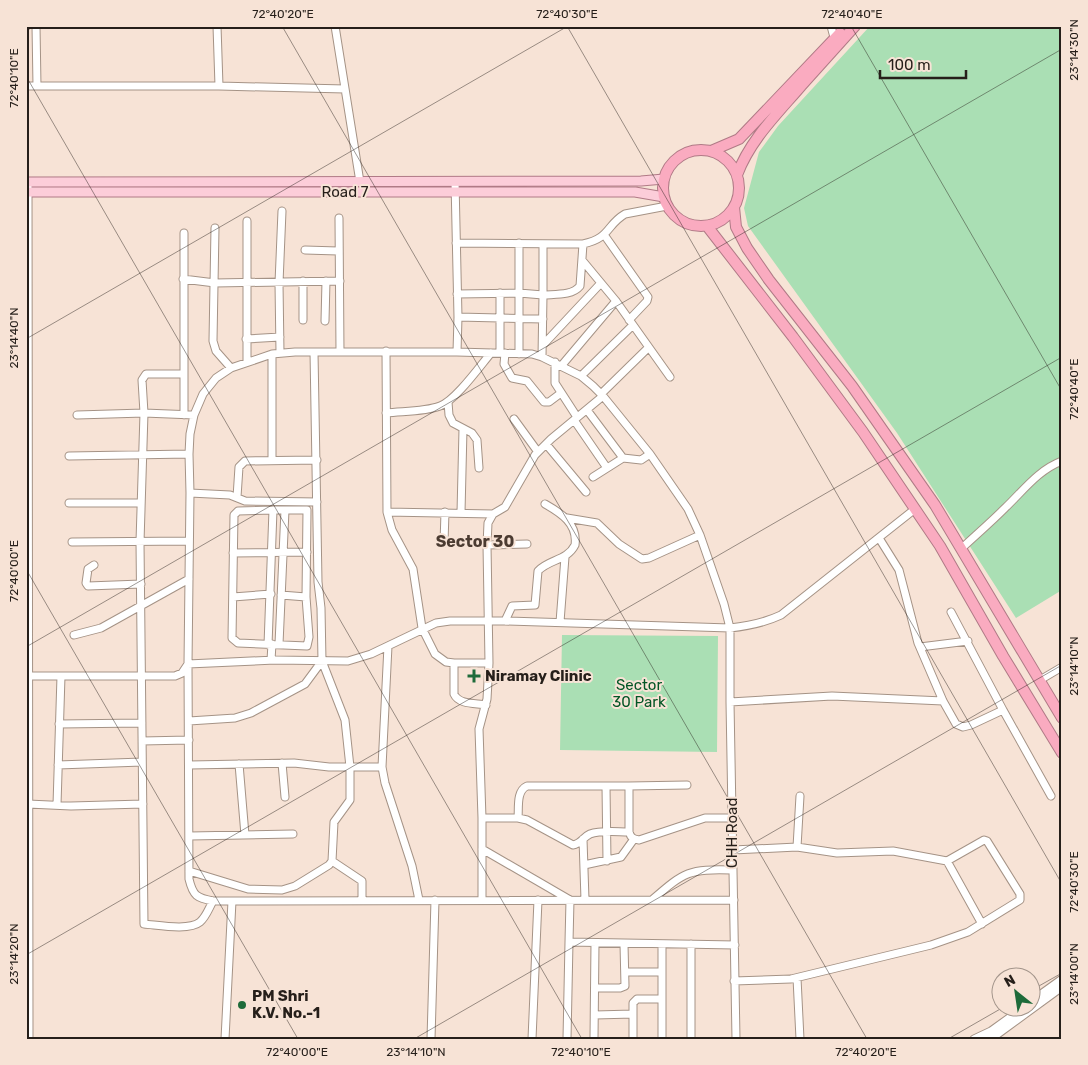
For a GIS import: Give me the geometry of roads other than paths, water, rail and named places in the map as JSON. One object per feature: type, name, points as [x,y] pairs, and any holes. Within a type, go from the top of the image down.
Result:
[{"type":"highway","points":[[734,207],[724,218],[707,226],[691,225],[683,222],[675,216],[665,202],[664,179],[668,169],[683,154],[694,150],[711,151],[729,145],[739,139],[841,34],[855,26]]},
{"type":"highway","points":[[737,175],[749,148],[765,126],[841,34]]},
{"type":"highway","points":[[711,151],[726,159],[737,175],[739,189],[734,207],[736,227],[740,236],[769,280],[852,386],[936,505],[1062,718]]},
{"type":"highway","points":[[707,226],[793,337],[863,432],[940,546],[1003,656],[1062,753]]},
{"type":"main road","name":"Road 7","points":[[27,182],[641,181],[664,179]]},
{"type":"main road","name":"Road 7","points":[[27,192],[635,192],[665,202]]},
{"type":"street","points":[[36,26],[36,86]]},
{"type":"street","points":[[217,26],[219,86]]},
{"type":"street","points":[[335,26],[360,182]]},
{"type":"street","points":[[831,26],[841,34]]},
{"type":"street","points":[[26,86],[219,86],[345,89]]},
{"type":"street","points":[[455,181],[457,352]]},
{"type":"street","points":[[27,182],[29,1039]]},
{"type":"street","points":[[456,243],[583,244],[594,242],[605,236],[619,217],[665,202]]},
{"type":"street","points":[[280,354],[279,282],[282,211]]},
{"type":"street","points":[[339,218],[340,352]]},
{"type":"street","points":[[247,221],[247,362]]},
{"type":"street","points":[[215,228],[214,346],[230,368],[216,378],[203,394],[194,415],[189,454],[189,871],[192,890],[199,898],[213,901],[734,900]]},
{"type":"street","points":[[184,234],[184,415]]},
{"type":"street","points":[[581,376],[631,322],[648,297],[605,236]]},
{"type":"street","points":[[519,243],[520,354]]},
{"type":"street","points":[[542,356],[543,244]]},
{"type":"street","points":[[457,294],[520,293],[543,295],[570,293],[580,286],[583,244]]},
{"type":"street","points":[[305,250],[338,251]]},
{"type":"street","points":[[582,260],[616,301],[670,377]]},
{"type":"street","points":[[183,279],[216,283],[340,281]]},
{"type":"street","points":[[303,281],[303,320]]},
{"type":"street","points":[[325,321],[326,281]]},
{"type":"street","points":[[543,345],[601,283]]},
{"type":"street","points":[[500,294],[499,318],[502,353],[504,364],[512,378],[527,381],[544,402],[549,402],[561,394]]},
{"type":"street","points":[[607,468],[554,380],[559,363],[616,301]]},
{"type":"street","points":[[458,317],[543,319]]},
{"type":"street","points":[[246,339],[280,337]]},
{"type":"street","points":[[482,900],[480,729],[486,705],[489,663],[488,523],[493,514],[505,507],[538,452],[587,410],[648,348]]},
{"type":"street","points":[[189,871],[248,888],[282,890],[294,886],[326,868],[332,861],[334,822],[350,800],[350,767],[345,720],[322,662],[321,608],[318,582],[314,352]]},
{"type":"street","name":"CHH Road","points":[[230,368],[272,354],[314,352],[457,352],[542,356],[559,363],[581,376],[602,395],[650,454],[688,509],[700,535],[724,604],[730,628],[732,870],[736,1039]]},
{"type":"street","points":[[386,352],[386,512],[392,530],[413,569],[422,628],[435,654],[446,662],[489,663]]},
{"type":"street","points":[[386,413],[434,408],[448,402],[492,353]]},
{"type":"street","points":[[272,354],[272,460]]},
{"type":"street","points":[[184,374],[146,374],[142,380],[144,413],[140,542],[144,924],[190,927],[202,920],[213,901]]},
{"type":"street","points":[[448,402],[453,423],[472,433],[477,440],[479,468]]},
{"type":"street","points":[[587,410],[623,458]]},
{"type":"street","points":[[77,415],[144,413],[194,415]]},
{"type":"street","points":[[514,419],[538,452]]},
{"type":"street","points":[[461,512],[463,429]]},
{"type":"street","points":[[546,444],[586,492]]},
{"type":"street","points":[[70,456],[189,454]]},
{"type":"street","points":[[593,477],[623,458],[641,460],[650,454]]},
{"type":"street","points":[[237,497],[239,467],[245,461],[317,460]]},
{"type":"street","points":[[962,548],[1005,509],[1042,470],[1062,461]]},
{"type":"street","points":[[190,493],[237,497],[245,501],[317,502]]},
{"type":"street","points":[[271,660],[281,595],[283,552],[279,502]]},
{"type":"street","points":[[69,503],[141,503]]},
{"type":"street","points":[[505,621],[512,606],[535,605],[538,571],[544,566],[565,557],[574,548],[576,541],[574,530],[559,511],[545,504]]},
{"type":"street","points":[[188,664],[271,660],[348,661],[388,646],[436,622],[488,620],[730,628],[765,622],[781,615],[915,509]]},
{"type":"street","points":[[273,644],[270,594],[271,552],[279,510]]},
{"type":"street","points":[[307,510],[307,552],[306,597],[309,637],[307,646],[235,642],[232,638],[235,513],[238,511],[307,510]]},
{"type":"street","points":[[386,512],[493,514]]},
{"type":"street","points":[[444,543],[445,512]]},
{"type":"street","points":[[566,518],[598,523],[616,541],[642,559],[649,558],[700,535]]},
{"type":"street","points":[[879,538],[900,570],[920,647],[943,701],[956,724],[963,727],[971,725],[1003,710]]},
{"type":"street","points":[[72,542],[189,541]]},
{"type":"street","points":[[487,545],[527,544]]},
{"type":"street","points":[[233,553],[307,552]]},
{"type":"street","points":[[560,622],[565,557]]},
{"type":"street","points":[[94,565],[88,569],[86,583],[88,586],[141,584]]},
{"type":"street","points":[[74,634],[101,628],[189,579]]},
{"type":"street","points":[[233,597],[270,594]]},
{"type":"street","points":[[281,595],[306,597]]},
{"type":"street","points":[[951,612],[1050,796]]},
{"type":"street","points":[[920,647],[968,641]]},
{"type":"street","points":[[388,646],[382,767],[385,783],[412,866],[419,900]]},
{"type":"street","points":[[189,721],[235,718],[251,713],[305,684],[322,662]]},
{"type":"street","points":[[454,663],[454,694],[456,698],[459,701],[486,705]]},
{"type":"street","points":[[27,676],[175,676],[182,673],[188,664]]},
{"type":"street","points":[[1040,680],[1062,667]]},
{"type":"street","points":[[57,805],[60,676]]},
{"type":"street","points":[[730,702],[832,696],[943,701]]},
{"type":"street","points":[[59,724],[142,723]]},
{"type":"street","points":[[142,741],[189,740]]},
{"type":"street","points":[[58,764],[142,762]]},
{"type":"street","points":[[190,765],[294,763],[329,768],[382,767]]},
{"type":"street","points":[[238,764],[245,835]]},
{"type":"street","points":[[282,764],[285,797]]},
{"type":"street","points":[[518,818],[520,793],[522,788],[526,786],[687,785]]},
{"type":"street","points":[[606,786],[607,861]]},
{"type":"street","points":[[629,786],[629,832],[630,837],[634,840],[640,840],[705,818],[733,818]]},
{"type":"street","points":[[797,847],[800,796]]},
{"type":"street","points":[[28,804],[143,804]]},
{"type":"street","points":[[482,818],[518,818],[527,820],[573,845],[579,844],[588,835],[594,833],[629,832]]},
{"type":"street","points":[[190,836],[293,834]]},
{"type":"street","points":[[584,840],[585,900]]},
{"type":"street","points":[[584,865],[620,857],[634,840]]},
{"type":"street","points":[[733,850],[797,847],[837,853],[893,851],[946,861],[984,840],[987,841],[1020,894],[1020,900],[982,924],[968,932],[931,945],[791,980],[734,981]]},
{"type":"street","points":[[482,849],[570,900]]},
{"type":"street","points":[[332,861],[362,881],[362,901]]},
{"type":"street","points":[[946,861],[982,924]]},
{"type":"street","points":[[652,900],[674,880],[691,872],[703,869],[732,870]]},
{"type":"street","points":[[431,1039],[435,900]]},
{"type":"street","points":[[532,1039],[538,900]]},
{"type":"street","points":[[567,1039],[570,900]]},
{"type":"street","points":[[225,1039],[232,901]]},
{"type":"street","points":[[569,942],[735,945]]},
{"type":"street","points":[[594,1039],[595,943]]},
{"type":"street","points":[[596,988],[622,988],[624,986],[624,944]]},
{"type":"street","points":[[662,944],[662,1039]]},
{"type":"street","points":[[691,944],[691,1039]]},
{"type":"street","points":[[624,972],[662,972]]},
{"type":"street","points":[[797,978],[800,1039]]},
{"type":"street","points":[[1040,995],[1062,979]]},
{"type":"street","points":[[986,1039],[995,1036],[1062,987]]},
{"type":"street","points":[[633,1039],[633,1003],[637,999],[662,999]]},
{"type":"street","points":[[595,1015],[633,1014]]},
{"type":"street","points":[[974,1039],[991,1032],[1010,1018]]},
{"type":"place","name":"Niramay Clinic","points":[[474,676]]},
{"type":"place","name":"PM Shri K.V. No.-1","points":[[242,1005]]},
{"type":"district","name":"Sector 30","points":[[475,541]]},
{"type":"park label","name":"Sector 30 Park","points":[[639,694]]}]
